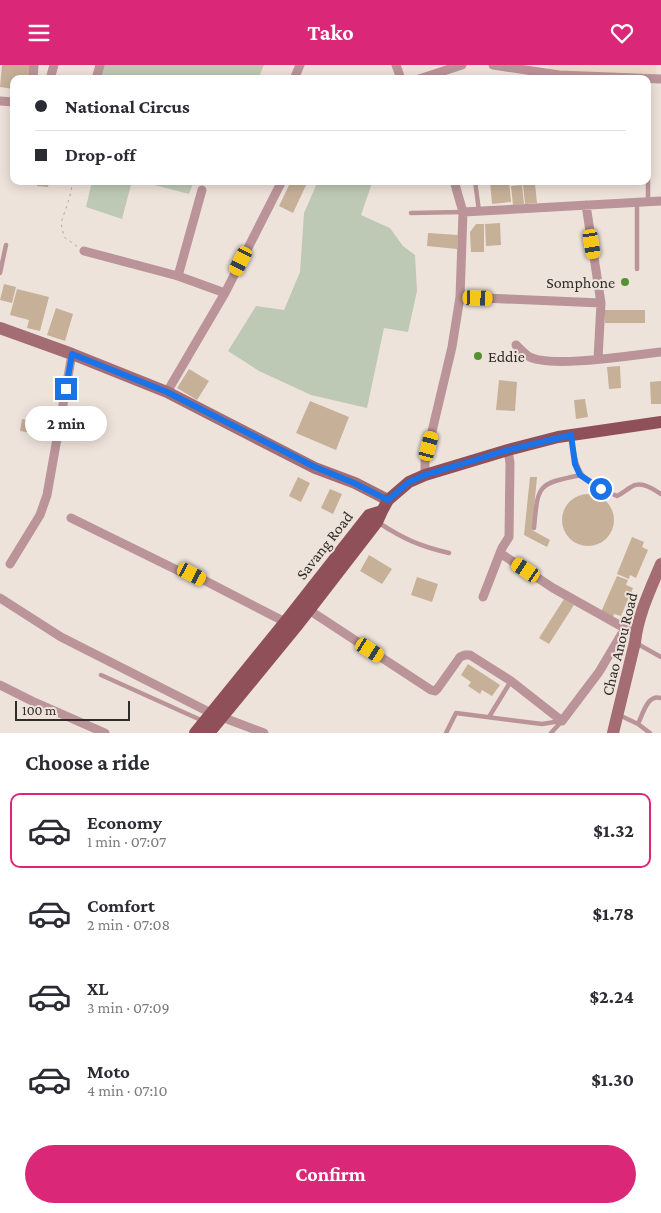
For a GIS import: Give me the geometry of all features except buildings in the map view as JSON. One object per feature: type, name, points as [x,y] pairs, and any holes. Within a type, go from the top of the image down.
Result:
[{"type":"main road","points":[[382,511],[409,482],[425,475],[508,450],[571,435],[661,422]]},
{"type":"main road","points":[[625,427],[661,428]]},
{"type":"main road","name":"Savang Road","points":[[291,625],[309,610],[382,511]]},
{"type":"main road","name":"Savang Road","points":[[195,733],[212,721],[291,625],[368,515],[382,511]]},
{"type":"street","points":[[433,75],[462,65]]},
{"type":"street","points":[[493,65],[559,75]]},
{"type":"street","points":[[167,392],[225,293],[280,185]]},
{"type":"street","points":[[425,475],[425,461],[450,356],[460,297],[463,212],[455,185]]},
{"type":"street","points":[[178,276],[202,190]]},
{"type":"street","points":[[463,212],[661,201]]},
{"type":"street","points":[[586,205],[601,303],[598,359]]},
{"type":"street","points":[[84,251],[178,276],[225,293]]},
{"type":"street","points":[[460,297],[601,303]]},
{"type":"street","points":[[0,327],[167,392],[315,467],[354,483],[382,511]]},
{"type":"street","points":[[516,345],[528,357],[548,362],[661,352]]},
{"type":"street","points":[[10,564],[40,515],[47,495],[72,354]]},
{"type":"street","points":[[483,597],[500,553],[509,537],[510,463],[508,450]]},
{"type":"street","points":[[71,518],[179,571],[192,574],[291,625]]},
{"type":"street","points":[[500,553],[553,588],[632,629]]},
{"type":"street","name":"Chao Anou Road","points":[[613,733],[635,642],[632,629],[661,564]]},
{"type":"street","points":[[0,598],[61,637],[212,721],[264,733]]},
{"type":"street","points":[[309,610],[431,690],[435,691],[438,688],[460,657],[470,655],[512,681],[562,721],[600,672],[621,635],[632,629]]},
{"type":"street","points":[[0,685],[105,733]]},
{"type":"lane","points":[[475,185],[479,211]]},
{"type":"lane","points":[[648,185],[648,201]]},
{"type":"lane","points":[[637,202],[637,269]]},
{"type":"lane","points":[[412,213],[463,212]]},
{"type":"lane","points":[[0,273],[6,245]]},
{"type":"lane","points":[[571,435],[575,464],[580,475],[601,489],[617,496],[638,483],[650,487],[661,494]]},
{"type":"lane","points":[[534,528],[537,497],[542,488],[550,481],[580,475]]},
{"type":"lane","points":[[382,511],[404,539],[427,548],[449,553]]},
{"type":"lane","points":[[635,642],[661,657]]},
{"type":"lane","points":[[101,675],[212,721]]},
{"type":"lane","points":[[489,717],[512,681]]},
{"type":"lane","points":[[638,724],[650,700],[655,697],[661,698]]},
{"type":"lane","points":[[446,733],[456,713],[542,724],[562,721]]},
{"type":"lane","points":[[618,714],[638,724],[650,733]]},
{"type":"lane","points":[[551,733],[562,721]]},
{"type":"path","points":[[72,185],[62,223],[64,237],[84,251]]},
{"type":"shaded area","points":[[549,65],[656,65],[657,76],[651,75],[548,72]]},
{"type":"green space","points":[[104,65],[264,65],[260,75],[101,75]]},
{"type":"green space","points":[[91,185],[131,185],[122,219],[86,207]]},
{"type":"green space","points":[[154,185],[192,185],[189,194]]},
{"type":"green space","points":[[316,185],[371,185],[361,215],[390,228],[403,246],[415,255],[417,291],[408,332],[384,328],[367,408],[311,395],[259,371],[228,351],[256,306],[284,310],[300,272],[304,213]]},
{"type":"place","name":"Somphone","points":[[625,282]]},
{"type":"place","name":"Eddie","points":[[478,356]]},
{"type":"route","points":[[66,389],[72,354],[167,392],[315,467],[388,500],[409,482],[425,475],[508,450],[571,435],[575,464],[580,475],[601,489]]}]
